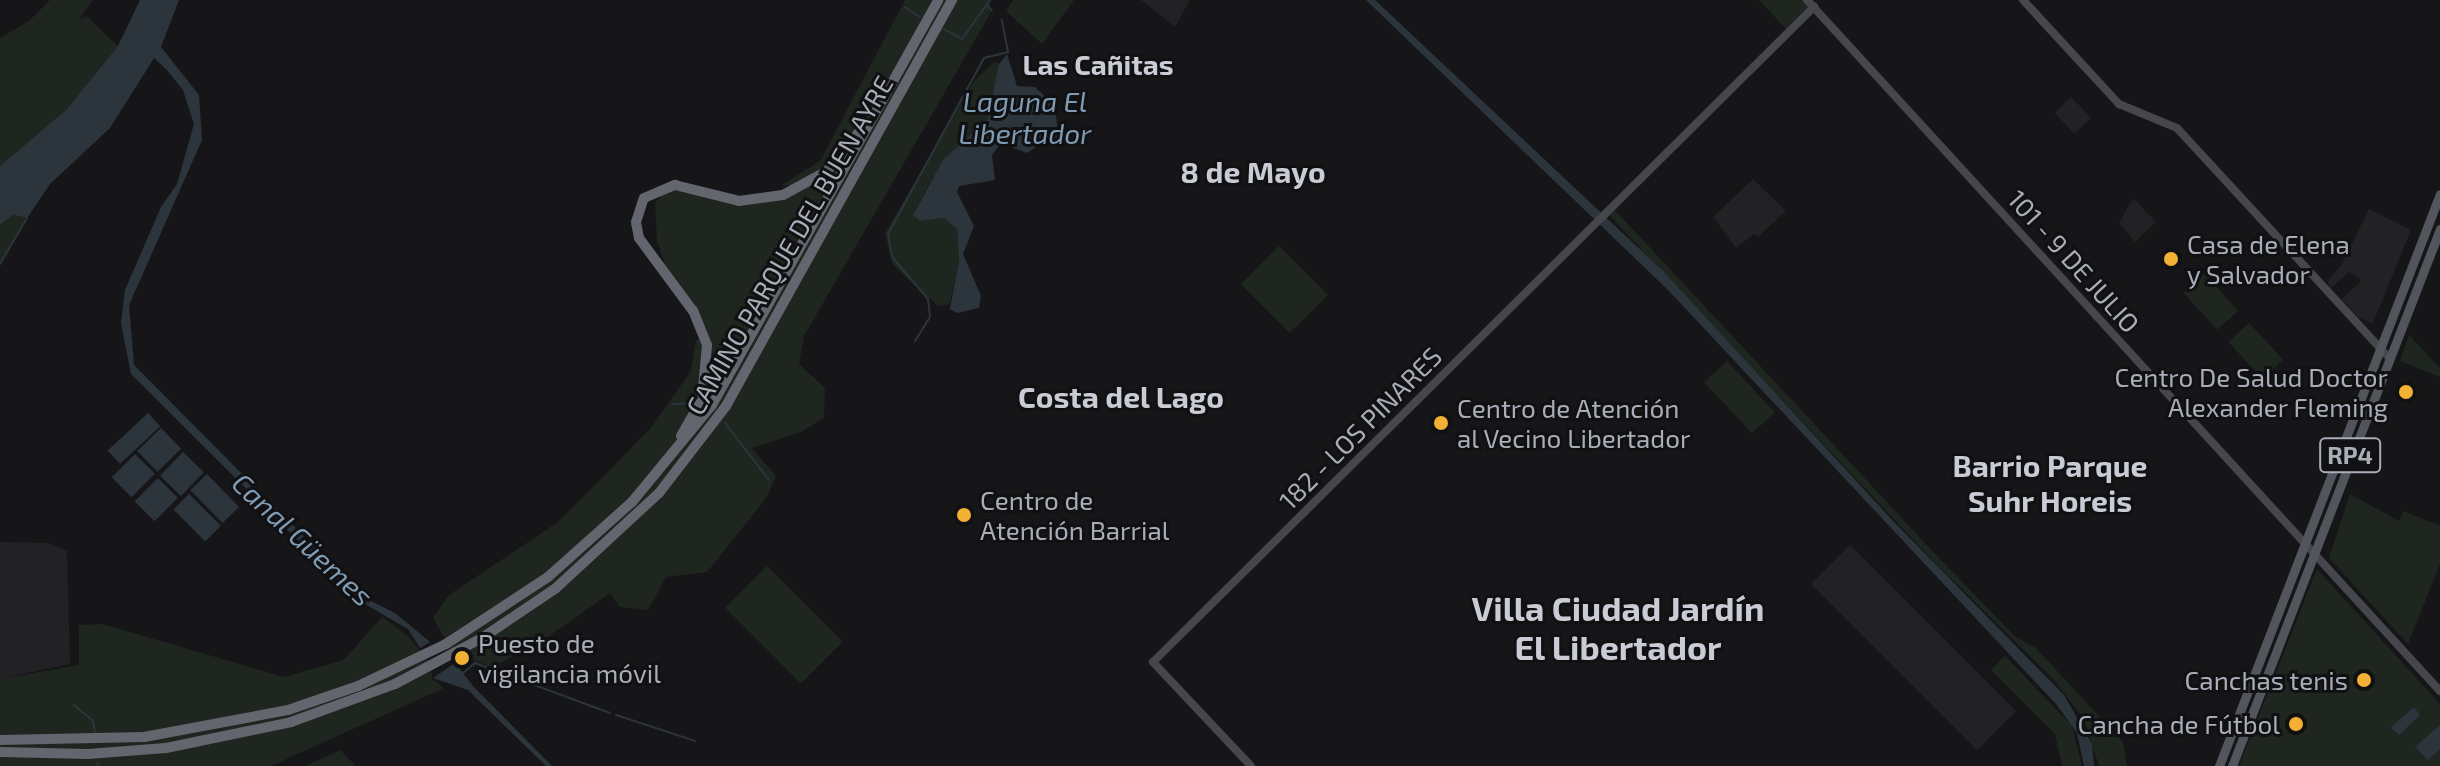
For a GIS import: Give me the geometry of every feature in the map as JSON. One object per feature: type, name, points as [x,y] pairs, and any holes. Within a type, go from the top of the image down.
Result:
[{"type":"highway","name":"CAMINO PARQUE DEL BUEN AYRE","points":[[450,648],[548,577],[632,502],[728,379],[938,0]]},
{"type":"highway","name":"CAMINO PARQUE DEL BUEN AYRE","points":[[0,752],[104,753],[214,741],[343,705],[528,608],[584,565],[659,493],[693,450],[764,343],[952,0]]},
{"type":"highway","points":[[632,502],[697,410],[708,367],[697,318],[639,238],[636,222],[644,198],[675,185],[739,201],[789,193],[836,162],[884,100]]},
{"type":"highway","name":"CAMINO PARQUE DEL BUEN AYRE","points":[[0,740],[98,741],[217,727],[337,693],[427,660]]},
{"type":"main road","name":"RP4","points":[[2219,766],[2378,343],[2440,194]]},
{"type":"main road","name":"RP4","points":[[2232,766],[2440,229]]},
{"type":"street","points":[[2023,0],[2119,104],[2177,128],[2388,357]]},
{"type":"street","name":"182 - LOS PINARES","points":[[1251,766],[1153,662],[1811,4]]},
{"type":"street","name":"101 - 9 DE JULIO","points":[[1811,4],[2440,691]]},
{"type":"shaded area","points":[[50,0],[93,0],[79,20],[86,16],[118,46],[66,110],[0,166],[0,38],[29,21]]},
{"type":"shaded area","points":[[905,0],[990,0],[990,14],[804,336],[799,364],[825,388],[824,418],[801,432],[752,448],[776,476],[767,497],[707,572],[666,577],[648,610],[620,607],[610,593],[542,641],[492,667],[453,653],[433,618],[449,595],[558,522],[650,429],[691,371],[696,340],[705,339],[672,283],[657,241],[655,203],[670,185],[739,201],[801,186],[782,185],[820,161]]},
{"type":"shaded area","points":[[1013,0],[1074,0],[1042,44],[1006,11]]},
{"type":"shaded area","points":[[1141,0],[1190,0],[1175,27]]},
{"type":"shaded area","points":[[1759,0],[1803,0],[1809,7],[1786,29]]},
{"type":"shaded area","points":[[994,62],[999,64],[998,83],[988,119],[932,179],[913,214],[920,221],[944,218],[957,229],[959,260],[950,304],[938,306],[893,265],[885,233],[974,81]]},
{"type":"shaded area","points":[[2071,97],[2091,118],[2075,134],[2054,113]]},
{"type":"shaded area","points":[[1753,179],[1786,211],[1758,237],[1754,234],[1736,248],[1713,217]]},
{"type":"shaded area","points":[[2133,198],[2156,222],[2135,242],[2119,223]]},
{"type":"shaded area","points":[[1614,209],[1939,558],[2016,637],[2035,647],[2123,742],[2127,766],[2099,766],[2084,719],[2054,680],[1934,562],[1609,215]]},
{"type":"shaded area","points":[[2369,209],[2411,230],[2373,323],[2359,318],[2342,299],[2362,280],[2349,272],[2331,288],[2327,282],[2342,264]]},
{"type":"shaded area","points":[[13,215],[27,218],[0,264],[0,225]]},
{"type":"shaded area","points":[[1279,246],[1328,295],[1290,333],[1241,284]]},
{"type":"shaded area","points":[[2204,274],[2238,311],[2218,330],[2184,293]]},
{"type":"shaded area","points":[[2249,323],[2283,360],[2263,379],[2229,342]]},
{"type":"shaded area","points":[[2409,335],[2440,368],[2440,377],[2400,361]]},
{"type":"shaded area","points":[[1727,361],[1775,412],[1752,433],[1704,382]]},
{"type":"shaded area","points":[[2350,494],[2399,521],[2403,511],[2440,526],[2440,564],[2408,644],[2329,558]]},
{"type":"shaded area","points":[[0,542],[49,543],[67,551],[70,664],[0,679]]},
{"type":"shaded area","points":[[1850,545],[2016,711],[1977,750],[1811,584]]},
{"type":"shaded area","points":[[767,566],[843,642],[801,683],[725,608]]},
{"type":"shaded area","points":[[2317,569],[2440,704],[2440,766],[2239,766]]},
{"type":"shaded area","points":[[382,617],[408,636],[431,664],[432,679],[444,688],[271,766],[0,766],[0,679],[79,665],[79,625],[102,624],[284,677],[344,660]]},
{"type":"shaded area","points":[[2005,656],[2072,726],[2082,766],[2062,766],[2055,734],[1991,670]]},
{"type":"shaded area","points":[[340,750],[356,766],[306,766]]},
{"type":"water","name":"Canal Güemes","points":[[140,0],[179,0],[161,47],[199,95],[202,140],[129,305],[134,365],[365,598],[395,613],[430,642],[420,648],[408,629],[358,600],[131,374],[121,323],[125,290],[161,207],[177,184],[194,124],[183,90],[166,69],[154,58],[110,128],[50,184],[27,218],[13,215],[0,225],[0,166],[66,110],[118,46]]},
{"type":"water","points":[[1366,0],[1375,0],[1664,272],[1894,522],[2064,695],[2092,744],[2094,766],[2084,766],[2077,733],[2056,704],[1669,291]]},
{"type":"water","name":"Laguna El Libertador","points":[[1007,54],[1017,86],[1035,87],[1055,106],[1059,144],[1043,142],[1027,153],[1001,143],[992,155],[995,180],[959,186],[957,192],[974,226],[963,254],[981,296],[979,308],[957,313],[950,309],[959,260],[957,229],[944,218],[920,221],[913,215],[943,160],[988,119],[999,64]]},
{"type":"water","points":[[148,413],[160,426],[120,464],[108,451]]},
{"type":"water","points":[[161,428],[181,449],[157,472],[137,451]]},
{"type":"water","points":[[183,452],[204,472],[181,496],[160,476]]},
{"type":"water","points":[[135,454],[155,474],[131,497],[112,477]]},
{"type":"water","points":[[207,474],[239,507],[222,523],[190,490]]},
{"type":"water","points":[[158,478],[178,498],[154,521],[135,501]]},
{"type":"water","points":[[189,494],[221,526],[205,541],[173,510]]},
{"type":"water","points":[[455,663],[473,686],[552,766],[546,766],[468,690],[433,678]]},
{"type":"water","points":[[2414,707],[2420,715],[2399,735],[2391,727]]},
{"type":"water","points":[[2440,725],[2440,749],[2428,760],[2415,747]]},
{"type":"waterway","points":[[944,29],[962,39],[990,0]]},
{"type":"waterway","points":[[988,6],[992,11]]},
{"type":"waterway","points":[[905,7],[920,17]]},
{"type":"waterway","points":[[915,341],[930,317],[928,299],[892,257],[888,234],[984,58],[1008,52],[1002,20]]},
{"type":"waterway","points":[[0,264],[27,218]]},
{"type":"waterway","points":[[673,404],[694,403]]},
{"type":"waterway","points":[[725,423],[769,480]]},
{"type":"waterway","points":[[463,673],[475,663],[610,713]]},
{"type":"waterway","points":[[74,705],[93,721],[95,732]]},
{"type":"waterway","points":[[616,715],[695,741]]},
{"type":"place","name":"Casa de Elena y Salvador","points":[[2171,259]]},
{"type":"place","name":"Centro De Salud Doctor Alexander Fleming","points":[[2406,392]]},
{"type":"place","name":"Centro de Atención al Vecino Libertador","points":[[1441,423]]},
{"type":"place","name":"Centro de Atención Barrial","points":[[964,515]]},
{"type":"place","name":"Puesto de vigilancia móvil","points":[[462,658]]},
{"type":"place","name":"Canchas tenis","points":[[2364,680]]},
{"type":"place","name":"Cancha de Fútbol","points":[[2296,724]]},
{"type":"district","name":"Las Cañitas","points":[[1098,64]]},
{"type":"district","name":"8 de Mayo","points":[[1253,171]]},
{"type":"district","name":"Costa del Lago","points":[[1121,396]]},
{"type":"district","name":"Barrio Parque Suhr Horeis","points":[[2050,482]]},
{"type":"district","name":"Villa Ciudad Jardín El Libertador","points":[[1618,626]]}]
